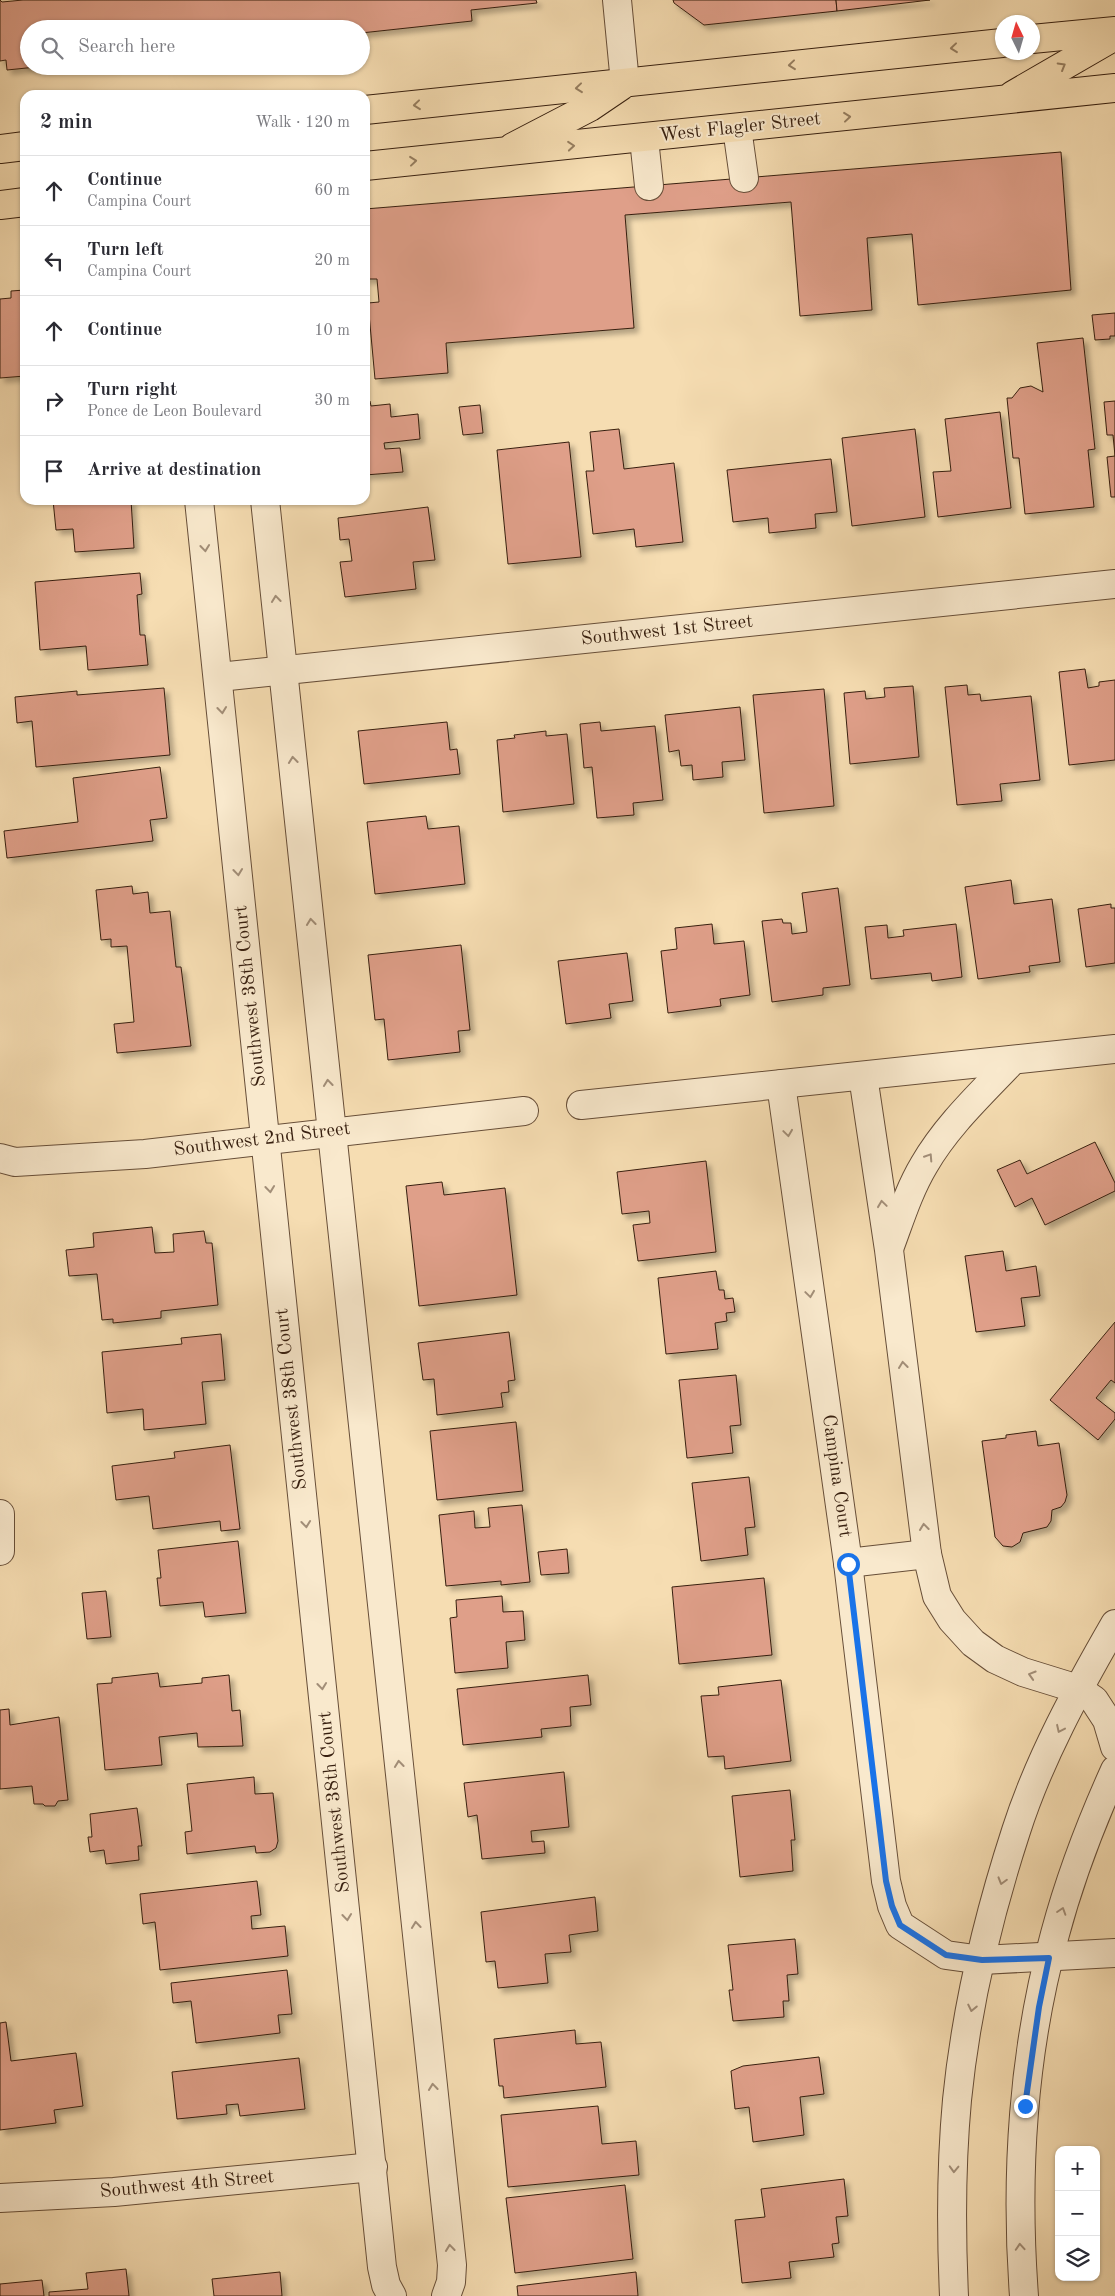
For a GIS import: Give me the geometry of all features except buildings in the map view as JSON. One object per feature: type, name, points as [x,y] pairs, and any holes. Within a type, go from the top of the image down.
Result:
[{"type":"main road","points":[[1040,38],[1115,31]]},
{"type":"main road","points":[[1005,100],[1115,36]]},
{"type":"main road","points":[[370,109],[624,84],[995,43]]},
{"type":"main road","points":[[505,152],[590,107],[624,84]]},
{"type":"main road","name":"West Flagler Street","points":[[370,166],[644,139],[1115,88]]},
{"type":"main road","points":[[0,149],[20,147]]},
{"type":"main road","points":[[0,205],[20,203]]},
{"type":"street","points":[[617,0],[624,84]]},
{"type":"street","points":[[737,128],[744,178]]},
{"type":"street","points":[[644,139],[649,186]]},
{"type":"street","name":"Southwest 38th Court","points":[[200,505],[382,2267],[386,2286],[392,2296]]},
{"type":"street","points":[[266,505],[451,2256],[451,2282],[446,2296]]},
{"type":"street","name":"Southwest 1st Street","points":[[218,677],[1115,584]]},
{"type":"street","points":[[581,1105],[1115,1049]]},
{"type":"street","points":[[889,1250],[908,1196],[935,1148],[955,1121],[1013,1060]]},
{"type":"street","points":[[863,1076],[889,1250],[927,1554],[937,1596],[952,1620],[972,1643],[995,1659],[1023,1672],[1078,1689],[1094,1700],[1107,1720],[1115,1746]]},
{"type":"street","name":"Campina Court","points":[[781,1084],[848,1564],[886,1881],[892,1906],[900,1925],[921,1941],[946,1955],[982,1960],[1049,1958],[1115,1953]]},
{"type":"street","name":"Southwest 2nd Street","points":[[0,1158],[15,1162],[145,1154],[524,1111]]},
{"type":"street","points":[[0,1514],[0,1551]]},
{"type":"street","points":[[848,1564],[927,1554]]},
{"type":"street","points":[[954,2296],[952,2238],[957,2100],[966,2034],[996,1898],[1016,1830],[1041,1767],[1078,1689],[1115,1624]]},
{"type":"street","points":[[1024,2296],[1019,2237],[1025,2106],[1039,2007],[1049,1958],[1081,1852],[1115,1770]]},
{"type":"street","name":"Southwest 4th Street","points":[[0,2198],[114,2192],[373,2167]]},
{"type":"route","points":[[848,1564],[886,1881],[892,1906],[900,1925],[921,1941],[946,1955],[982,1960],[1049,1958],[1039,2007],[1025,2106]]}]
